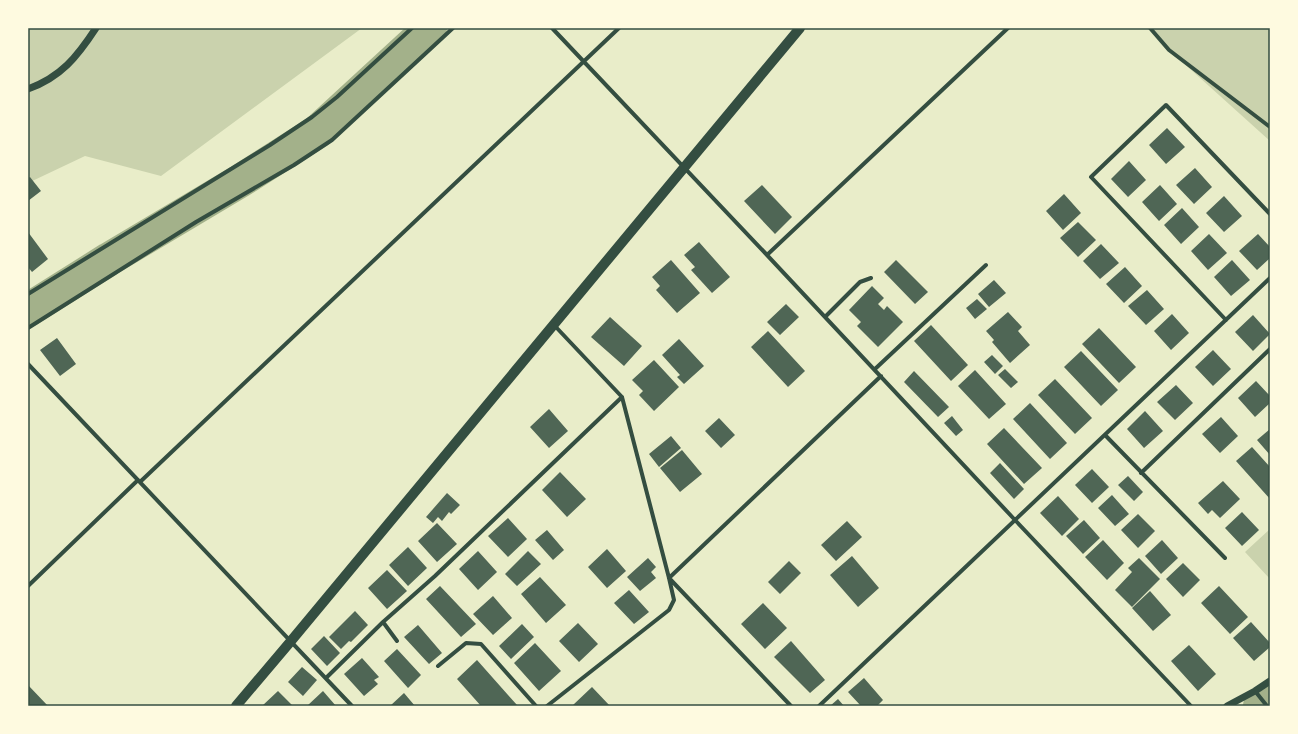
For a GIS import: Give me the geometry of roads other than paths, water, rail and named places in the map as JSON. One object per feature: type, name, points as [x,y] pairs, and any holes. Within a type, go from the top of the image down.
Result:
[{"type":"main road","points":[[236,706],[800,28]]},
{"type":"street","points":[[28,89],[48,79],[67,66],[96,28]]},
{"type":"street","points":[[28,294],[264,149],[312,117],[337,97],[412,28]]},
{"type":"street","points":[[28,328],[196,222],[294,165],[332,140],[453,28]]},
{"type":"street","points":[[552,28],[1191,706]]},
{"type":"street","points":[[28,586],[619,28]]},
{"type":"street","points":[[767,255],[1008,28]]},
{"type":"street","points":[[1150,28],[1169,50],[1270,127]]},
{"type":"street","points":[[1226,320],[1091,177],[1166,105],[1270,214]]},
{"type":"street","points":[[875,369],[986,265]]},
{"type":"street","points":[[825,317],[860,282],[871,278]]},
{"type":"street","points":[[819,706],[1270,278]]},
{"type":"street","points":[[547,706],[669,610],[674,600],[670,578],[622,397],[554,324]]},
{"type":"street","points":[[1141,473],[1270,349]]},
{"type":"street","points":[[28,364],[352,706]]},
{"type":"street","points":[[670,578],[881,376]]},
{"type":"street","points":[[326,678],[622,397]]},
{"type":"street","points":[[1104,435],[1225,558]]},
{"type":"street","points":[[670,578],[791,706]]},
{"type":"street","points":[[384,622],[397,641]]},
{"type":"street","points":[[438,666],[466,643],[481,644],[536,706]]},
{"type":"street","points":[[1227,706],[1270,681]]},
{"type":"street","points":[[1255,691],[1268,706]]},
{"type":"waterway","points":[[28,310],[109,259],[240,181],[317,132],[430,28]]},
{"type":"waterway","points":[[1260,706],[1270,701]]}]
